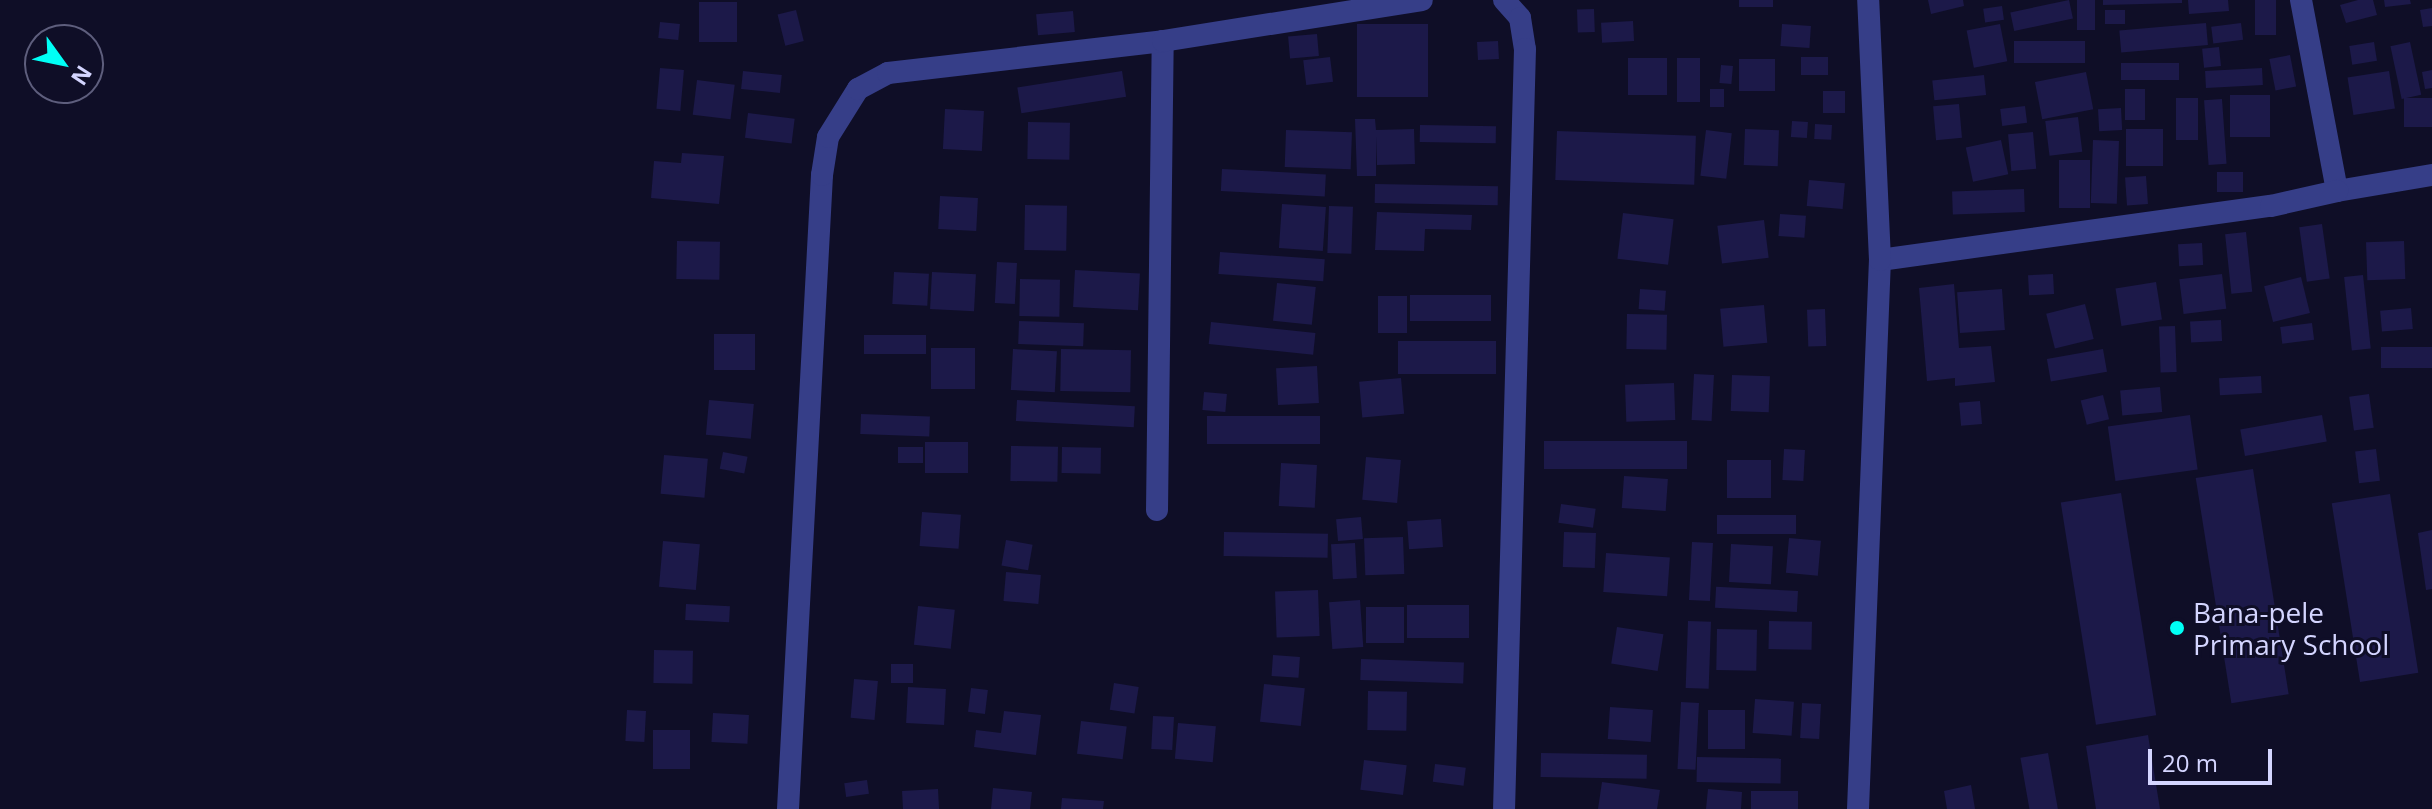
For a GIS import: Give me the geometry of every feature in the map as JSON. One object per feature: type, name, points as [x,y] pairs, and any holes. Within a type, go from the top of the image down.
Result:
[{"type":"street","points":[[788,809],[828,137],[858,89],[888,73],[1163,41],[1422,0]]},
{"type":"street","points":[[1504,0],[1520,18],[1525,49],[1504,809]]},
{"type":"street","points":[[1858,809],[1880,260],[1868,0]]},
{"type":"street","points":[[2301,0],[2337,191]]},
{"type":"street","points":[[1157,510],[1163,41]]},
{"type":"street","points":[[1880,260],[2271,206],[2432,175]]},
{"type":"building","points":[[1739,0],[1773,0],[1773,7],[1739,7]]},
{"type":"building","points":[[1928,0],[1963,0],[1964,6],[1931,14]]},
{"type":"building","points":[[2069,0],[2073,19],[2014,31],[2010,12]]},
{"type":"building","points":[[2077,0],[2095,0],[2095,30],[2077,30]]},
{"type":"building","points":[[2103,0],[2182,0],[2182,3],[2103,5]]},
{"type":"building","points":[[2188,0],[2228,0],[2229,11],[2189,14]]},
{"type":"building","points":[[2255,0],[2276,0],[2276,35],[2255,35]]},
{"type":"building","points":[[2373,0],[2377,15],[2346,23],[2340,5]]},
{"type":"building","points":[[2384,0],[2410,0],[2411,4],[2385,7]]},
{"type":"building","points":[[699,2],[737,2],[737,42],[699,42]]},
{"type":"building","points":[[2002,6],[2004,20],[1985,23],[1983,9]]},
{"type":"building","points":[[2432,8],[2432,26],[2423,27],[2420,10]]},
{"type":"building","points":[[1594,9],[1595,32],[1578,33],[1577,10]]},
{"type":"building","points":[[796,10],[804,41],[785,46],[778,15]]},
{"type":"building","points":[[2105,10],[2125,10],[2125,24],[2105,24]]},
{"type":"building","points":[[1073,11],[1075,32],[1038,35],[1036,14]]},
{"type":"building","points":[[1633,21],[1634,41],[1602,43],[1601,23]]},
{"type":"building","points":[[660,22],[680,24],[678,40],[658,38]]},
{"type":"building","points":[[2206,23],[2208,45],[2121,52],[2119,31]]},
{"type":"building","points":[[2241,23],[2243,40],[2213,44],[2211,27]]},
{"type":"building","points":[[1357,24],[1428,24],[1428,97],[1357,97]]},
{"type":"building","points":[[1782,24],[1811,26],[1809,48],[1780,46]]},
{"type":"building","points":[[2000,24],[2007,61],[1974,68],[1967,30]]},
{"type":"building","points":[[1317,34],[1319,56],[1290,58],[1288,37]]},
{"type":"building","points":[[1498,41],[1499,59],[1478,60],[1477,42]]},
{"type":"building","points":[[2014,41],[2085,41],[2085,63],[2014,63]]},
{"type":"building","points":[[2374,42],[2377,61],[2352,65],[2349,46]]},
{"type":"building","points":[[2410,42],[2421,95],[2402,99],[2390,46]]},
{"type":"building","points":[[2219,47],[2221,66],[2204,68],[2202,49]]},
{"type":"building","points":[[2290,55],[2296,86],[2275,90],[2269,59]]},
{"type":"building","points":[[1330,57],[1333,82],[1306,85],[1303,60]]},
{"type":"building","points":[[1801,57],[1828,57],[1828,75],[1801,75]]},
{"type":"building","points":[[1628,58],[1667,58],[1667,95],[1628,95]]},
{"type":"building","points":[[1677,58],[1700,58],[1700,102],[1677,102]]},
{"type":"building","points":[[1739,59],[1775,59],[1775,91],[1739,91]]},
{"type":"building","points":[[2121,63],[2179,63],[2179,80],[2121,80]]},
{"type":"building","points":[[1721,65],[1733,66],[1731,84],[1719,83]]},
{"type":"building","points":[[660,68],[684,70],[680,111],[656,109]]},
{"type":"building","points":[[2262,68],[2263,85],[2206,88],[2205,71]]},
{"type":"building","points":[[2432,70],[2432,88],[2425,89],[2422,72]]},
{"type":"building","points":[[743,71],[782,75],[780,93],[741,89]]},
{"type":"building","points":[[1122,71],[1126,97],[1021,113],[1017,88]]},
{"type":"building","points":[[2389,71],[2395,109],[2353,115],[2348,78]]},
{"type":"building","points":[[2086,72],[2093,109],[2042,119],[2035,82]]},
{"type":"building","points":[[1984,75],[1986,95],[1934,100],[1932,80]]},
{"type":"building","points":[[697,80],[735,85],[730,119],[693,115]]},
{"type":"building","points":[[1710,89],[1724,89],[1724,107],[1710,107]]},
{"type":"building","points":[[2125,89],[2145,89],[2145,120],[2125,120]]},
{"type":"building","points":[[1823,91],[1845,91],[1845,113],[1823,113]]},
{"type":"building","points":[[2230,95],[2270,95],[2270,137],[2230,137]]},
{"type":"building","points":[[2176,98],[2198,98],[2198,140],[2176,140]]},
{"type":"building","points":[[2404,98],[2432,98],[2432,127],[2404,127]]},
{"type":"building","points":[[2222,99],[2227,164],[2209,165],[2204,100]]},
{"type":"building","points":[[1959,104],[1962,138],[1936,140],[1933,106]]},
{"type":"building","points":[[2025,106],[2027,123],[2002,126],[2000,109]]},
{"type":"building","points":[[2121,108],[2122,130],[2099,131],[2098,109]]},
{"type":"building","points":[[945,109],[984,111],[982,151],[943,149]]},
{"type":"building","points":[[748,113],[795,119],[792,144],[745,138]]},
{"type":"building","points":[[2078,117],[2082,152],[2050,156],[2045,121]]},
{"type":"building","points":[[1355,119],[1375,119],[1376,130],[1414,129],[1415,164],[1377,165],[1376,136],[1376,176],[1357,176]]},
{"type":"building","points":[[1792,121],[1808,122],[1807,138],[1791,137]]},
{"type":"building","points":[[1028,122],[1070,123],[1069,160],[1027,159]]},
{"type":"building","points":[[1815,124],[1832,125],[1831,140],[1814,139]]},
{"type":"building","points":[[1420,125],[1496,126],[1496,143],[1420,142]]},
{"type":"building","points":[[1745,129],[1779,130],[1778,166],[1744,165]]},
{"type":"building","points":[[2126,129],[2163,129],[2163,166],[2126,166]]},
{"type":"building","points":[[1286,130],[1352,132],[1351,169],[1285,167]]},
{"type":"building","points":[[1706,130],[1732,133],[1726,179],[1700,176]]},
{"type":"building","points":[[1557,131],[1696,136],[1694,185],[1555,180]]},
{"type":"building","points":[[2033,132],[2036,169],[2011,171],[2008,134]]},
{"type":"building","points":[[2001,140],[2008,174],[1973,182],[1966,147]]},
{"type":"building","points":[[2093,140],[2119,141],[2117,204],[2091,203]]},
{"type":"building","points":[[682,153],[724,156],[719,204],[651,198],[654,161],[681,163]]},
{"type":"building","points":[[2059,160],[2090,160],[2090,208],[2059,208]]},
{"type":"building","points":[[1222,169],[1326,174],[1325,196],[1221,191]]},
{"type":"building","points":[[2217,172],[2243,172],[2243,192],[2217,192]]},
{"type":"building","points":[[2146,176],[2148,204],[2127,205],[2125,177]]},
{"type":"building","points":[[1809,180],[1845,183],[1843,209],[1807,206]]},
{"type":"building","points":[[1375,184],[1498,186],[1498,205],[1375,203]]},
{"type":"building","points":[[2024,189],[2025,212],[1953,214],[1952,192]]},
{"type":"building","points":[[940,196],[978,198],[976,231],[938,229]]},
{"type":"building","points":[[1282,204],[1326,207],[1323,251],[1279,248]]},
{"type":"building","points":[[1025,205],[1067,206],[1066,251],[1024,250]]},
{"type":"building","points":[[1329,206],[1353,207],[1351,254],[1327,253]]},
{"type":"building","points":[[1377,212],[1472,215],[1471,230],[1425,229],[1424,251],[1375,250]]},
{"type":"building","points":[[1623,213],[1674,219],[1668,265],[1617,259]]},
{"type":"building","points":[[1780,214],[1806,216],[1804,238],[1778,236]]},
{"type":"building","points":[[1764,220],[1769,258],[1722,263],[1717,226]]},
{"type":"building","points":[[2322,224],[2330,278],[2307,282],[2299,227]]},
{"type":"building","points":[[2246,232],[2252,292],[2231,294],[2225,234]]},
{"type":"building","points":[[677,241],[720,242],[719,280],[676,279]]},
{"type":"building","points":[[2404,241],[2405,279],[2367,280],[2366,242]]},
{"type":"building","points":[[2202,243],[2203,265],[2179,266],[2178,244]]},
{"type":"building","points":[[1220,252],[1325,259],[1323,281],[1218,274]]},
{"type":"building","points":[[997,262],[1017,263],[1015,304],[995,303]]},
{"type":"building","points":[[1075,270],[1140,273],[1138,310],[1073,307]]},
{"type":"building","points":[[894,272],[929,274],[927,306],[892,304]]},
{"type":"building","points":[[932,272],[976,274],[974,311],[930,309]]},
{"type":"building","points":[[2053,274],[2054,294],[2029,295],[2028,275]]},
{"type":"building","points":[[2222,274],[2226,309],[2184,314],[2179,279]]},
{"type":"building","points":[[2363,275],[2371,349],[2352,351],[2344,277]]},
{"type":"building","points":[[2301,277],[2310,313],[2273,322],[2264,286]]},
{"type":"building","points":[[1020,279],[1060,280],[1059,317],[1019,316]]},
{"type":"building","points":[[2156,282],[2162,320],[2121,326],[2116,288]]},
{"type":"building","points":[[1277,283],[1316,287],[1312,325],[1273,321]]},
{"type":"building","points":[[1954,284],[1959,348],[1991,346],[1995,382],[1955,386],[1955,378],[1927,381],[1919,288]]},
{"type":"building","points":[[1640,289],[1666,291],[1665,311],[1639,309]]},
{"type":"building","points":[[2002,289],[2005,330],[1960,333],[1957,292]]},
{"type":"building","points":[[1410,295],[1491,295],[1491,321],[1410,321]]},
{"type":"building","points":[[1378,296],[1407,296],[1407,333],[1378,333]]},
{"type":"building","points":[[2085,304],[2094,339],[2055,349],[2046,314]]},
{"type":"building","points":[[1764,305],[1767,343],[1723,347],[1720,309]]},
{"type":"building","points":[[2411,308],[2413,329],[2382,332],[2380,311]]},
{"type":"building","points":[[1825,309],[1826,346],[1808,347],[1807,310]]},
{"type":"building","points":[[1627,314],[1667,315],[1666,350],[1626,349]]},
{"type":"building","points":[[2221,320],[2222,341],[2191,343],[2190,322]]},
{"type":"building","points":[[1019,321],[1084,323],[1083,346],[1018,344]]},
{"type":"building","points":[[1211,322],[1315,333],[1313,355],[1209,344]]},
{"type":"building","points":[[2312,323],[2314,340],[2282,344],[2280,327]]},
{"type":"building","points":[[2175,326],[2177,372],[2161,373],[2159,327]]},
{"type":"building","points":[[714,334],[755,334],[755,370],[714,370]]},
{"type":"building","points":[[864,335],[926,335],[926,354],[864,354]]},
{"type":"building","points":[[1398,341],[1496,341],[1496,374],[1398,374]]},
{"type":"building","points":[[2381,347],[2432,347],[2432,368],[2381,368]]},
{"type":"building","points":[[931,348],[975,348],[975,389],[931,389]]},
{"type":"building","points":[[1013,349],[1057,351],[1055,392],[1011,390]]},
{"type":"building","points":[[1061,349],[1131,350],[1130,392],[1060,391]]},
{"type":"building","points":[[2103,349],[2107,372],[2051,382],[2047,359]]},
{"type":"building","points":[[1317,366],[1319,403],[1278,405],[1276,368]]},
{"type":"building","points":[[1694,374],[1714,375],[1712,421],[1692,420]]},
{"type":"building","points":[[1732,375],[1770,376],[1769,412],[1731,411]]},
{"type":"building","points":[[2261,376],[2262,393],[2220,395],[2219,378]]},
{"type":"building","points":[[1401,378],[1404,414],[1362,418],[1359,382]]},
{"type":"building","points":[[1674,383],[1675,420],[1626,422],[1625,385]]},
{"type":"building","points":[[2160,387],[2162,412],[2122,415],[2120,390]]},
{"type":"building","points":[[1204,392],[1227,394],[1225,412],[1202,410]]},
{"type":"building","points":[[2369,394],[2374,428],[2354,430],[2349,397]]},
{"type":"building","points":[[2103,395],[2109,419],[2087,425],[2081,401]]},
{"type":"building","points":[[709,400],[754,404],[751,439],[706,435]]},
{"type":"building","points":[[1017,400],[1135,406],[1134,427],[1016,421]]},
{"type":"building","points":[[1980,401],[1982,424],[1961,426],[1959,403]]},
{"type":"building","points":[[861,414],[930,416],[929,436],[860,434]]},
{"type":"building","points":[[2190,415],[2198,469],[2115,481],[2108,427]]},
{"type":"building","points":[[2322,415],[2327,442],[2245,456],[2240,429]]},
{"type":"building","points":[[1207,416],[1320,416],[1320,444],[1207,444]]},
{"type":"building","points":[[1544,441],[1687,441],[1687,469],[1544,469]]},
{"type":"building","points":[[925,442],[968,442],[968,473],[925,473]]},
{"type":"building","points":[[1011,446],[1058,447],[1057,482],[1010,481]]},
{"type":"building","points":[[898,447],[923,447],[923,463],[898,463]]},
{"type":"building","points":[[1062,447],[1101,448],[1101,474],[1062,473]]},
{"type":"building","points":[[1784,449],[1805,450],[1803,481],[1782,480]]},
{"type":"building","points":[[2376,449],[2380,481],[2359,483],[2355,452]]},
{"type":"building","points":[[723,452],[748,457],[744,473],[720,469]]},
{"type":"building","points":[[664,455],[708,459],[704,498],[661,494]]},
{"type":"building","points":[[1366,457],[1401,460],[1397,503],[1362,500]]},
{"type":"building","points":[[1727,460],[1771,460],[1771,498],[1727,498]]},
{"type":"building","points":[[1281,463],[1317,465],[1315,508],[1279,506]]},
{"type":"building","points":[[2253,469],[2289,694],[2231,703],[2196,478]]},
{"type":"building","points":[[1624,476],[1668,479],[1666,511],[1622,508]]},
{"type":"building","points":[[2121,493],[2156,715],[2096,725],[2061,503]]},
{"type":"building","points":[[2390,494],[2418,673],[2360,682],[2332,503]]},
{"type":"building","points":[[1561,504],[1596,509],[1593,528],[1558,523]]},
{"type":"building","points":[[922,512],[961,515],[959,549],[920,546]]},
{"type":"building","points":[[1717,515],[1796,515],[1796,534],[1717,534]]},
{"type":"building","points":[[1361,517],[1363,539],[1338,541],[1336,519]]},
{"type":"building","points":[[1441,519],[1443,547],[1409,549],[1407,521]]},
{"type":"building","points":[[2432,530],[2432,589],[2426,590],[2418,533]]},
{"type":"building","points":[[1224,532],[1328,534],[1328,558],[1224,556]]},
{"type":"building","points":[[1564,532],[1596,533],[1595,568],[1563,567]]},
{"type":"building","points":[[1403,537],[1404,574],[1365,575],[1364,538]]},
{"type":"building","points":[[1789,538],[1821,541],[1818,576],[1786,573]]},
{"type":"building","points":[[1006,540],[1033,545],[1028,570],[1001,566]]},
{"type":"building","points":[[663,541],[700,544],[696,590],[659,587]]},
{"type":"building","points":[[1692,542],[1713,543],[1710,601],[1689,600]]},
{"type":"building","points":[[1355,543],[1357,578],[1333,579],[1331,544]]},
{"type":"building","points":[[1731,544],[1773,546],[1771,584],[1729,582]]},
{"type":"building","points":[[1606,553],[1670,557],[1667,596],[1603,592]]},
{"type":"building","points":[[1006,572],[1041,575],[1038,604],[1003,601]]},
{"type":"building","points":[[1716,587],[1798,591],[1797,612],[1715,608]]},
{"type":"building","points":[[1318,590],[1320,636],[1277,637],[1275,592]]},
{"type":"building","points":[[1360,600],[1363,647],[1332,649],[1329,602]]},
{"type":"building","points":[[686,604],[730,606],[729,622],[685,620]]},
{"type":"building","points":[[1407,605],[1469,605],[1469,638],[1407,638]]},
{"type":"building","points":[[918,606],[955,610],[951,649],[914,645]]},
{"type":"building","points":[[1366,607],[1404,607],[1404,643],[1366,643]]},
{"type":"building","points":[[1688,621],[1711,622],[1709,689],[1686,688]]},
{"type":"building","points":[[1769,621],[1812,622],[1812,650],[1769,649]]},
{"type":"building","points":[[1617,627],[1663,634],[1658,671],[1611,664]]},
{"type":"building","points":[[1717,629],[1757,630],[1756,671],[1716,670]]},
{"type":"building","points":[[654,650],[693,651],[692,684],[653,683]]},
{"type":"building","points":[[1273,655],[1300,657],[1298,678],[1272,676]]},
{"type":"building","points":[[1361,659],[1464,663],[1463,684],[1360,680]]},
{"type":"building","points":[[891,664],[913,664],[913,683],[891,683]]},
{"type":"building","points":[[854,679],[878,681],[875,720],[851,718]]},
{"type":"building","points":[[1114,683],[1139,687],[1134,714],[1110,710]]},
{"type":"building","points":[[1264,684],[1305,688],[1301,726],[1260,722]]},
{"type":"building","points":[[908,687],[946,689],[944,725],[906,723]]},
{"type":"building","points":[[971,688],[988,690],[985,714],[968,712]]},
{"type":"building","points":[[1368,691],[1407,692],[1406,731],[1367,730]]},
{"type":"building","points":[[1755,699],[1794,702],[1792,736],[1753,733]]},
{"type":"building","points":[[1681,702],[1699,703],[1695,770],[1677,769]]},
{"type":"building","points":[[1802,703],[1821,704],[1819,739],[1800,738]]},
{"type":"building","points":[[1610,707],[1653,710],[1651,742],[1608,739]]},
{"type":"building","points":[[627,710],[646,711],[644,742],[625,741]]},
{"type":"building","points":[[1708,710],[1745,710],[1745,749],[1708,749]]},
{"type":"building","points":[[1004,711],[1041,715],[1036,755],[974,747],[976,730],[1001,733]]},
{"type":"building","points":[[713,713],[749,715],[747,744],[711,742]]},
{"type":"building","points":[[1153,716],[1174,717],[1172,750],[1151,749]]},
{"type":"building","points":[[1081,721],[1127,727],[1123,759],[1077,754]]},
{"type":"building","points":[[1178,723],[1216,726],[1213,762],[1175,759]]},
{"type":"building","points":[[653,730],[690,730],[690,769],[653,769]]},
{"type":"building","points":[[2148,735],[2160,809],[2096,809],[2086,746]]},
{"type":"building","points":[[1541,753],[1647,755],[1647,779],[1541,777]]},
{"type":"building","points":[[2048,753],[2058,809],[2029,809],[2020,758]]},
{"type":"building","points":[[1697,757],[1781,758],[1781,783],[1697,782]]},
{"type":"building","points":[[1364,760],[1407,765],[1403,795],[1360,790]]},
{"type":"building","points":[[1435,764],[1466,768],[1464,786],[1433,782]]},
{"type":"building","points":[[867,780],[869,794],[846,797],[844,783]]},
{"type":"building","points":[[1602,782],[1660,790],[1657,809],[1598,809]]},
{"type":"building","points":[[1971,785],[1975,809],[1947,809],[1944,791]]},
{"type":"building","points":[[993,788],[1032,792],[1030,809],[991,809]]},
{"type":"building","points":[[938,789],[939,809],[903,809],[902,791]]},
{"type":"building","points":[[1708,789],[1742,792],[1741,809],[1706,809]]},
{"type":"building","points":[[1751,791],[1798,791],[1798,809],[1751,809]]},
{"type":"building","points":[[1062,798],[1104,801],[1103,809],[1061,809]]},
{"type":"place","name":"Bana-pele Primary School","points":[[2177,628]]}]
